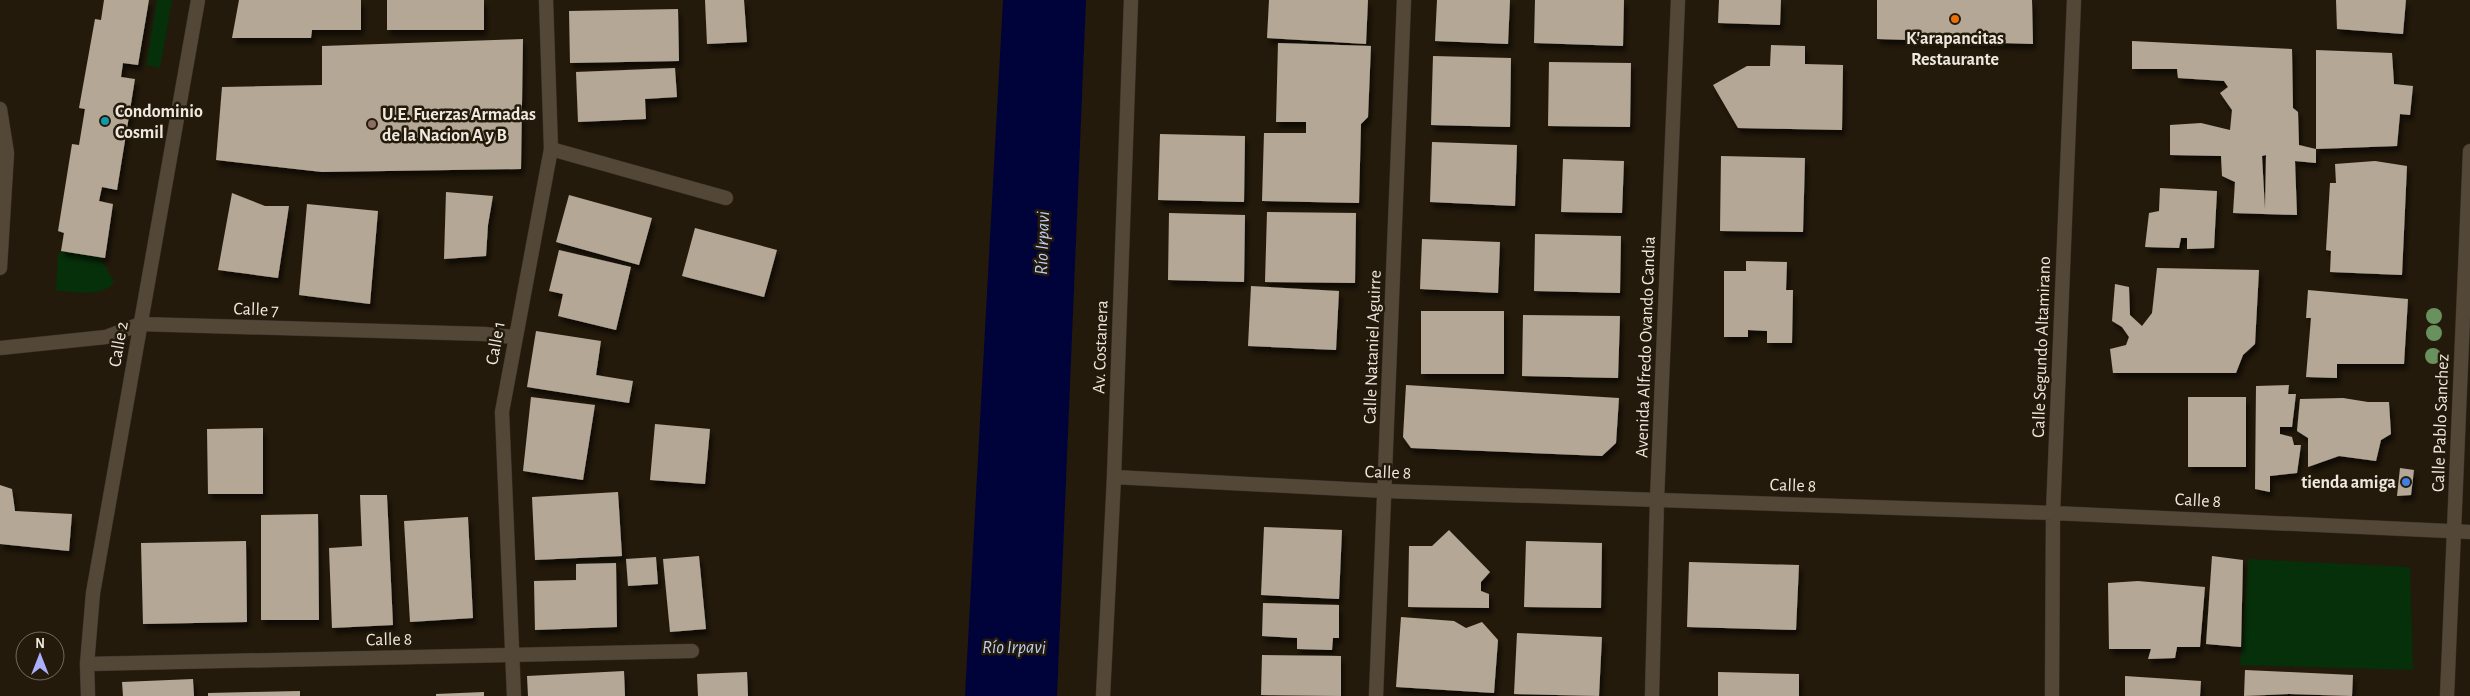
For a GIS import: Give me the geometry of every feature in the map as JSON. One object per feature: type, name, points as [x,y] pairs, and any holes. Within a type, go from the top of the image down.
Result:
[{"type":"street","name":"Calle 2","points":[[88,696],[87,664],[93,593],[198,0]]},
{"type":"street","name":"Calle 1","points":[[514,696],[502,412],[514,337],[540,214],[551,149],[546,0]]},
{"type":"street","name":"Av. Costanera","points":[[1103,696],[1114,477],[1130,0]]},
{"type":"street","name":"Calle Nataniel Aguirre","points":[[1376,696],[1404,0]]},
{"type":"street","name":"Avenida Alfredo Ovando Candia","points":[[1652,696],[1657,498],[1678,0]]},
{"type":"street","name":"Calle Segundo Altamirano","points":[[2052,696],[2053,513],[2074,0]]},
{"type":"street","points":[[0,109],[7,153],[0,268]]},
{"type":"street","points":[[551,149],[726,198]]},
{"type":"street","name":"Calle Pablo Sanchez","points":[[2447,696],[2470,151]]},
{"type":"street","name":"Calle 7","points":[[0,348],[106,337],[140,324],[484,334],[514,337]]},
{"type":"street","name":"Calle 8","points":[[1114,477],[1385,491],[1657,498],[2053,513],[2470,532]]},
{"type":"street","name":"Calle 8","points":[[87,664],[512,656],[692,650]]},
{"type":"green space","points":[[157,0],[172,0],[160,68],[146,65]]},
{"type":"green space","points":[[61,251],[100,257],[114,282],[109,287],[96,292],[56,291],[58,255]]},
{"type":"green space","points":[[2248,559],[2410,567],[2413,670],[2240,665]]},
{"type":"water","name":"Río Irpavi","points":[[1003,0],[1086,0],[1057,696],[965,696]]},
{"type":"building","name":"Condominio Cosmil","points":[[104,0],[149,0],[138,65],[123,63],[121,77],[135,79],[117,190],[102,187],[99,201],[113,204],[105,258],[61,251],[64,233],[58,231],[72,144],[79,145],[85,109],[79,108],[95,19],[101,20]]},
{"type":"building","points":[[239,0],[361,0],[361,30],[312,30],[311,38],[232,38]]},
{"type":"building","points":[[387,0],[484,0],[484,30],[387,30]]},
{"type":"building","points":[[705,0],[744,0],[747,42],[707,44]]},
{"type":"building","points":[[1269,0],[1368,0],[1366,44],[1267,38]]},
{"type":"building","points":[[1437,0],[1510,0],[1508,44],[1435,41]]},
{"type":"building","points":[[1535,0],[1624,0],[1623,46],[1534,43]]},
{"type":"building","points":[[1719,0],[1781,0],[1780,25],[1718,23]]},
{"type":"building","name":"K'arapancitas Restaurante","points":[[1877,0],[2032,0],[2033,44],[1877,39]]},
{"type":"building","points":[[2336,0],[2406,0],[2403,34],[2337,29]]},
{"type":"building","points":[[678,9],[679,61],[570,63],[569,11]]},
{"type":"building","name":"U.E. Fuerzas Armadas de la Nacion A y B","points":[[523,39],[521,169],[322,172],[216,160],[222,87],[322,85],[322,46]]},
{"type":"building","points":[[2132,41],[2292,49],[2293,108],[2298,112],[2299,145],[2316,149],[2316,163],[2295,161],[2297,215],[2233,213],[2235,182],[2222,176],[2221,156],[2170,155],[2170,125],[2201,123],[2230,130],[2232,110],[2220,93],[2228,87],[2224,81],[2178,78],[2177,69],[2132,69]],"holes":[[[2266,155],[2265,209],[2262,156]]]},
{"type":"building","points":[[1278,43],[1371,46],[1368,117],[1361,124],[1359,203],[1262,201],[1264,133],[1306,133],[1306,122],[1276,122]]},
{"type":"building","points":[[1771,45],[1805,46],[1805,64],[1843,65],[1842,130],[1738,128],[1713,85],[1747,66],[1770,66]]},
{"type":"building","points":[[2316,50],[2392,53],[2394,84],[2413,86],[2410,115],[2400,114],[2397,146],[2316,149]]},
{"type":"building","points":[[1433,56],[1511,58],[1510,127],[1431,125]]},
{"type":"building","points":[[1549,62],[1631,63],[1630,127],[1548,126]]},
{"type":"building","points":[[675,68],[677,97],[645,99],[646,119],[578,122],[576,72]]},
{"type":"building","points":[[1160,134],[1245,136],[1244,202],[1158,200]]},
{"type":"building","points":[[1432,142],[1517,145],[1515,206],[1430,202]]},
{"type":"building","points":[[1721,156],[1805,158],[1803,232],[1720,231]]},
{"type":"building","points":[[1563,159],[1624,161],[1622,213],[1561,212]]},
{"type":"building","points":[[2375,161],[2407,166],[2402,275],[2330,272],[2331,251],[2326,250],[2330,183],[2336,183],[2335,164]]},
{"type":"building","points":[[2160,188],[2217,191],[2214,248],[2187,249],[2187,238],[2181,238],[2179,248],[2145,247],[2149,213],[2159,211]]},
{"type":"building","points":[[446,192],[493,196],[488,225],[486,256],[444,259]]},
{"type":"building","points":[[232,193],[265,206],[289,206],[278,278],[218,270]]},
{"type":"building","points":[[569,195],[652,218],[639,265],[556,242]]},
{"type":"building","points":[[307,204],[378,211],[370,304],[299,295]]},
{"type":"building","points":[[1267,212],[1356,213],[1355,283],[1265,282]]},
{"type":"building","points":[[1169,213],[1245,215],[1244,282],[1168,280]]},
{"type":"building","points":[[695,228],[777,250],[764,297],[682,276]]},
{"type":"building","points":[[1535,234],[1621,236],[1620,293],[1534,291]]},
{"type":"building","points":[[1422,239],[1500,242],[1498,293],[1420,289]]},
{"type":"building","points":[[559,250],[631,267],[616,330],[558,316],[563,294],[549,291]]},
{"type":"building","points":[[1746,261],[1787,262],[1786,290],[1793,290],[1792,343],[1767,343],[1767,331],[1748,330],[1748,337],[1724,337],[1724,271],[1746,271]]},
{"type":"building","points":[[2157,268],[2259,270],[2255,344],[2243,355],[2236,373],[2113,373],[2110,349],[2126,345],[2129,337],[2122,327],[2112,321],[2115,284],[2129,287],[2130,315],[2142,326],[2152,313]]},
{"type":"building","points":[[1251,286],[1339,291],[1336,350],[1248,346]]},
{"type":"building","points":[[2308,290],[2408,299],[2404,364],[2337,364],[2337,378],[2306,377],[2311,318],[2306,318]]},
{"type":"building","points":[[1421,311],[1504,311],[1504,374],[1421,374]]},
{"type":"building","points":[[1523,315],[1620,316],[1618,378],[1522,376]]},
{"type":"building","points":[[536,331],[601,341],[596,375],[633,381],[629,403],[527,387]]},
{"type":"building","points":[[1406,385],[1619,398],[1616,443],[1602,456],[1411,448],[1403,437]]},
{"type":"building","points":[[2289,385],[2288,394],[2296,394],[2292,427],[2280,427],[2280,434],[2292,437],[2294,445],[2301,445],[2297,473],[2270,476],[2270,492],[2255,489],[2256,386]]},
{"type":"building","points":[[531,397],[595,405],[583,480],[523,471]]},
{"type":"building","points":[[2188,397],[2246,397],[2246,467],[2188,467]]},
{"type":"building","points":[[2343,398],[2368,402],[2389,402],[2391,434],[2381,440],[2376,461],[2339,456],[2308,467],[2308,438],[2297,431],[2300,399]]},
{"type":"building","points":[[655,424],[710,429],[705,484],[650,480]]},
{"type":"building","points":[[263,428],[263,494],[208,494],[207,429]]},
{"type":"building","name":"tienda amiga","points":[[2400,468],[2414,470],[2411,495],[2397,496]]},
{"type":"building","points":[[0,485],[12,489],[15,511],[72,514],[69,551],[0,544]]},
{"type":"building","points":[[618,492],[622,556],[535,560],[532,497]]},
{"type":"building","points":[[360,495],[387,495],[393,625],[332,628],[329,548],[362,546]]},
{"type":"building","points":[[318,514],[319,620],[261,620],[261,515]]},
{"type":"building","points":[[468,517],[473,618],[410,622],[404,521]]},
{"type":"building","points":[[1264,527],[1342,530],[1339,599],[1261,595]]},
{"type":"building","points":[[1449,530],[1490,572],[1481,582],[1481,591],[1489,594],[1489,608],[1408,607],[1409,546],[1432,546]]},
{"type":"building","points":[[246,541],[247,622],[143,624],[141,543]]},
{"type":"building","points":[[1526,541],[1602,543],[1601,608],[1524,607]]},
{"type":"building","points":[[699,556],[706,629],[670,632],[663,559]]},
{"type":"building","points":[[2212,556],[2243,560],[2241,647],[2206,644]]},
{"type":"building","points":[[656,557],[658,584],[628,586],[626,559]]},
{"type":"building","points":[[1689,562],[1799,565],[1796,630],[1687,627]]},
{"type":"building","points":[[616,563],[617,627],[535,630],[534,581],[576,580],[576,564]]},
{"type":"building","points":[[2138,581],[2205,587],[2200,647],[2177,647],[2175,658],[2148,659],[2151,649],[2109,649],[2108,583]]},
{"type":"building","points":[[1263,603],[1339,605],[1339,638],[1333,638],[1332,650],[1297,649],[1297,638],[1262,636]]},
{"type":"building","points":[[1401,617],[1454,621],[1466,628],[1482,622],[1498,640],[1494,693],[1396,687]]},
{"type":"building","points":[[1517,633],[1602,637],[1599,696],[1514,694]]},
{"type":"building","points":[[1262,655],[1341,656],[1341,696],[1261,695]]},
{"type":"building","points":[[2245,670],[2353,675],[2352,696],[2289,694],[2244,696]]},
{"type":"building","points":[[624,671],[625,696],[528,696],[527,676]]},
{"type":"building","points":[[747,672],[748,696],[698,696],[697,674]]},
{"type":"building","points":[[1718,672],[1799,674],[1799,696],[1718,696]]},
{"type":"building","points":[[2125,676],[2201,681],[2200,696],[2125,696]]},
{"type":"building","points":[[193,679],[194,696],[123,696],[122,682]]},
{"type":"building","points":[[300,691],[300,696],[208,696],[208,693]]},
{"type":"building","points":[[484,692],[484,696],[436,696],[436,694]]},
{"type":"place","name":"K'arapancitas Restaurante","points":[[1955,19]]},
{"type":"place","name":"Condominio Cosmil","points":[[105,121]]},
{"type":"place","name":"U.E. Fuerzas Armadas de la Nacion A y B","points":[[372,124]]},
{"type":"place","name":"tienda amiga","points":[[2406,482]]}]
